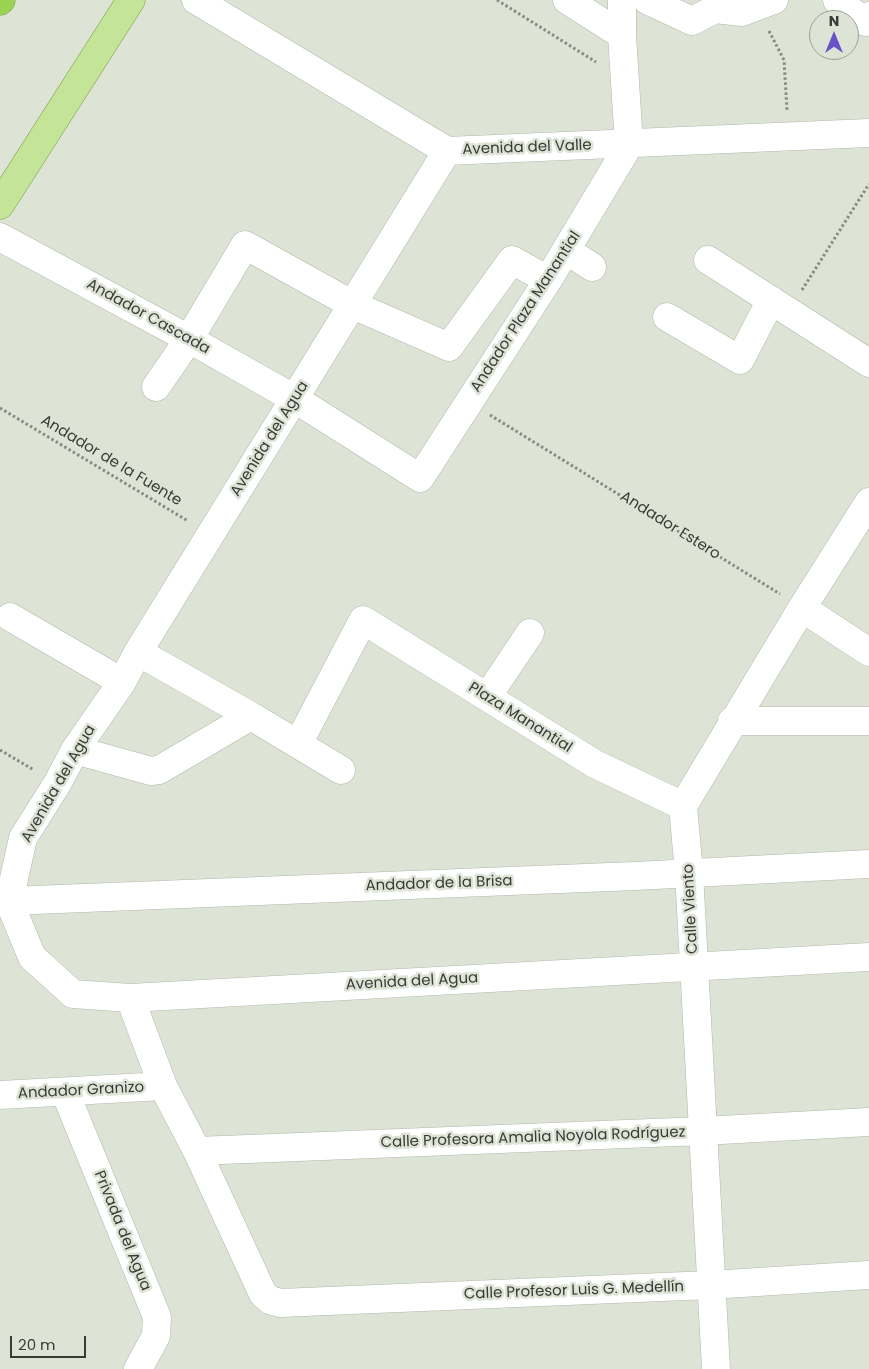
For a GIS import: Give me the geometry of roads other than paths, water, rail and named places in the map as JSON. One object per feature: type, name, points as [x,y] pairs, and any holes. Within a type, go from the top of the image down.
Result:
[{"type":"main road","points":[[0,205],[131,0]]},
{"type":"street","name":"Avenida del Valle","points":[[196,0],[447,151],[869,133]]},
{"type":"street","points":[[567,0],[622,35]]},
{"type":"street","points":[[622,0],[622,35],[629,144]]},
{"type":"street","points":[[647,0],[692,21],[715,9],[742,12],[773,12]]},
{"type":"street","points":[[837,0],[867,19]]},
{"type":"street","name":"Andador Plaza Manantial","points":[[420,478],[548,280],[629,144]]},
{"type":"street","name":"Avenida del Agua","points":[[447,151],[138,652],[122,682],[75,750],[57,784],[23,838],[9,884],[32,957],[73,994],[130,998],[869,957]]},
{"type":"street","name":"Andador Cascada","points":[[0,237],[190,339],[294,399],[420,478]]},
{"type":"street","points":[[156,388],[190,339],[245,246],[352,305],[449,347],[512,260],[548,280]]},
{"type":"street","points":[[566,250],[592,267]]},
{"type":"street","points":[[708,260],[869,363]]},
{"type":"street","points":[[666,317],[740,360],[779,306]]},
{"type":"street","points":[[683,806],[732,721],[869,502]]},
{"type":"street","points":[[802,608],[869,652]]},
{"type":"street","points":[[10,617],[122,682]]},
{"type":"street","name":"Plaza Manantial","points":[[298,744],[363,620],[595,764],[683,806]]},
{"type":"street","points":[[487,697],[530,633]]},
{"type":"street","points":[[138,652],[341,770]]},
{"type":"street","points":[[75,750],[151,771],[159,770],[251,716]]},
{"type":"street","points":[[732,721],[869,721]]},
{"type":"street","name":"Calle Viento","points":[[683,806],[689,873],[716,1369]]},
{"type":"street","name":"Andador de la Brisa","points":[[9,884],[689,873],[869,864]]},
{"type":"street","points":[[130,998],[163,1086],[197,1151]]},
{"type":"street","name":"Andador Granizo","points":[[0,1095],[163,1086]]},
{"type":"street","name":"Privada del Agua","points":[[66,1092],[157,1317],[156,1336],[138,1369]]},
{"type":"street","name":"Calle Profesora Amalia Noyola Rodríguez","points":[[197,1151],[702,1131],[869,1122]]},
{"type":"street","name":"Calle Profesor Luis G. Medellín","points":[[197,1151],[263,1294],[270,1300],[280,1303],[710,1285],[869,1275]]}]
